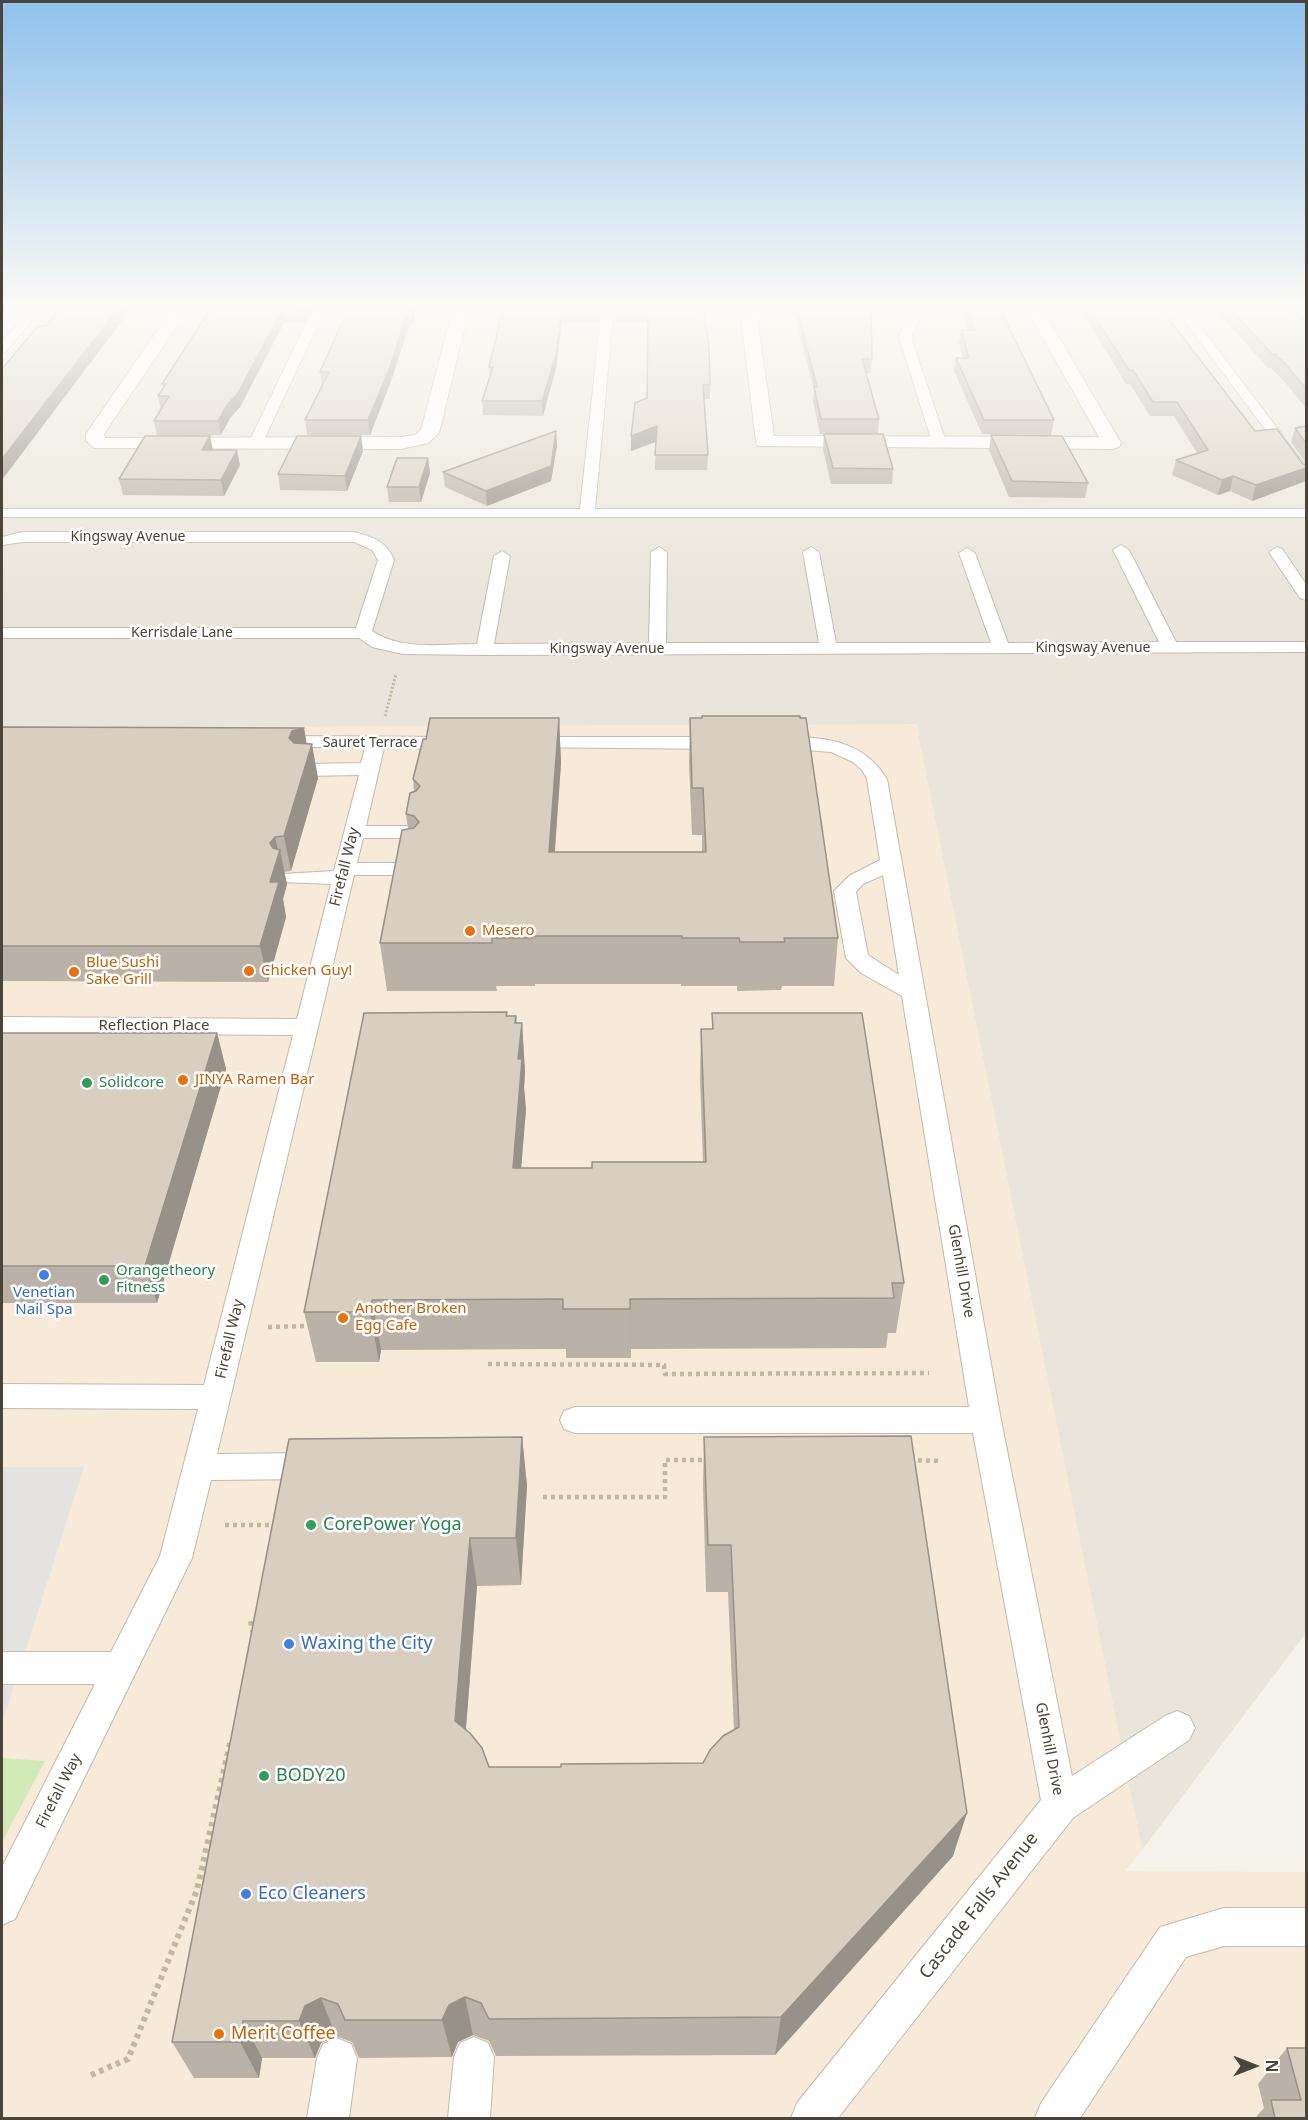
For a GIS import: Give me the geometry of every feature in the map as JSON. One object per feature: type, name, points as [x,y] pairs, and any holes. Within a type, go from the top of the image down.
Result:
[{"type":"street","points":[[116,404],[95,434],[95,440],[101,444],[401,443],[421,439],[430,433],[437,404]]},
{"type":"street","points":[[760,404],[765,442],[1112,443],[1089,404]]},
{"type":"lane","points":[[255,444],[274,404]]},
{"type":"lane","points":[[587,513],[598,404]]},
{"type":"lane","points":[[927,404],[939,442]]},
{"type":"lane","points":[[1253,404],[1306,475]]},
{"type":"lane","points":[[2,513],[1306,513]]},
{"type":"lane","name":"Kingsway Avenue","points":[[2,533],[22,537],[354,537],[372,541],[383,549],[386,560],[363,633],[378,643],[403,650],[1306,647]]},
{"type":"lane","name":"Kingsway Avenue","points":[[2,541],[22,537]]},
{"type":"lane","points":[[1121,550],[1170,648]]},
{"type":"lane","points":[[657,649],[659,552]]},
{"type":"lane","points":[[811,552],[829,649]]},
{"type":"lane","points":[[1277,552],[1306,596]]},
{"type":"lane","points":[[967,553],[1001,648]]},
{"type":"lane","points":[[484,650],[502,556]]},
{"type":"lane","name":"Kerrisdale Lane","points":[[2,633],[363,633]]},
{"type":"lane","name":"Sauret Terrace","points":[[258,742],[373,756],[474,743]]},
{"type":"lane","points":[[510,743],[737,743]]},
{"type":"lane","name":"Glenhill Drive","points":[[761,743],[809,743],[847,751],[862,758],[872,768],[877,779],[986,1420],[1059,1805]]},
{"type":"lane","points":[[307,770],[373,756]]},
{"type":"lane","name":"Firefall Way","points":[[2,1906],[176,1558],[373,756]]},
{"type":"lane","points":[[354,832],[413,832]]},
{"type":"lane","points":[[891,863],[856,880],[845,891],[857,958],[869,968],[913,992]]},
{"type":"lane","points":[[289,878],[412,869]]},
{"type":"lane","name":"Reflection Place","points":[[2,1025],[306,1027]]},
{"type":"lane","points":[[2,1396],[216,1397]]},
{"type":"lane","points":[[575,1420],[986,1420]]},
{"type":"lane","points":[[199,1467],[351,1466]]},
{"type":"lane","points":[[2,1668],[121,1668]]},
{"type":"lane","name":"Cascade Falls Avenue","points":[[812,2118],[1059,1805],[1177,1728]]},
{"type":"lane","points":[[1056,2118],[1174,1941],[1224,1927],[1306,1927]]},
{"type":"lane","points":[[469,2118],[474,2057]]},
{"type":"lane","points":[[328,2118],[337,2058]]},
{"type":"path","points":[[386,712],[394,681]]},
{"type":"path","points":[[268,1326],[308,1326]]},
{"type":"path","points":[[488,1364],[664,1365],[665,1374],[929,1373]]},
{"type":"path","points":[[543,1497],[665,1497],[665,1460],[711,1460]]},
{"type":"path","points":[[908,1460],[942,1461]]},
{"type":"path","points":[[225,1525],[269,1525]]},
{"type":"path","points":[[251,1621],[253,1632],[251,1643]]},
{"type":"path","points":[[91,2075],[128,2059],[197,1890],[232,1733]]},
{"type":"shaded area","points":[[2,404],[1306,404],[1306,1633],[1142,1850],[916,725],[2,728]]},
{"type":"shaded area","points":[[916,724],[1142,1850],[1125,1871],[1306,1872],[1306,2118],[2,2118],[2,728]]},
{"type":"shaded area","points":[[2,1467],[84,1467],[2,1724]]},
{"type":"green space","points":[[2,1758],[45,1761],[2,1842]]},
{"type":"building","points":[[2,404],[45,404],[2,459]]},
{"type":"building","points":[[164,404],[228,404],[218,421],[154,421]]},
{"type":"building","points":[[313,404],[375,404],[368,420],[305,420]]},
{"type":"building","points":[[635,404],[704,404],[708,455],[655,455],[657,426],[631,436]]},
{"type":"building","points":[[818,404],[875,404],[879,419],[821,419]]},
{"type":"building","points":[[977,404],[1046,404],[1054,420],[984,420]]},
{"type":"building","points":[[1178,404],[1234,404],[1255,431],[1277,429],[1306,468],[1256,485],[1233,476],[1222,480],[1176,460],[1208,450]]},
{"type":"building","points":[[1306,426],[1306,443],[1295,428]]},
{"type":"building","points":[[556,431],[551,466],[486,491],[443,472]]},
{"type":"building","points":[[824,434],[883,434],[893,469],[833,468]]},
{"type":"building","points":[[991,435],[1062,436],[1088,483],[1012,481]]},
{"type":"building","points":[[145,436],[210,436],[202,450],[237,450],[221,480],[119,479]]},
{"type":"building","points":[[297,436],[361,436],[345,476],[278,474]]},
{"type":"building","points":[[397,458],[428,458],[419,487],[387,487]]},
{"type":"building","points":[[702,716],[800,716],[800,718],[806,718],[838,938],[784,938],[785,942],[740,942],[739,938],[682,938],[682,936],[532,936],[532,938],[492,938],[492,943],[380,943],[402,830],[414,828],[419,822],[414,816],[406,814],[410,793],[416,791],[420,786],[413,779],[430,718],[559,718],[549,852],[706,852],[703,788],[692,788],[690,718],[702,718]]},
{"type":"building","points":[[2,727],[304,728],[292,731],[289,738],[294,743],[312,744],[284,836],[275,837],[270,843],[273,848],[280,850],[270,882],[279,882],[260,946],[2,946]]},
{"type":"building","points":[[507,1012],[506,1016],[516,1016],[515,1023],[522,1023],[518,1059],[522,1059],[513,1168],[592,1168],[592,1162],[706,1162],[701,1029],[713,1029],[712,1013],[862,1013],[904,1283],[892,1283],[894,1298],[630,1299],[630,1309],[563,1309],[563,1299],[372,1300],[370,1312],[304,1312],[364,1013]]},
{"type":"building","points":[[2,1033],[217,1033],[145,1266],[2,1266]]},
{"type":"building","points":[[911,1436],[967,1813],[781,2017],[489,2019],[481,2003],[465,1997],[449,2005],[442,2020],[345,2020],[338,2004],[321,1998],[305,2006],[299,2021],[243,2021],[240,2042],[172,2042],[289,1439],[522,1437],[516,1538],[470,1538],[455,1721],[470,1733],[482,1748],[489,1767],[561,1767],[561,1764],[703,1763],[710,1750],[723,1736],[739,1727],[731,1545],[708,1545],[704,1437]]},
{"type":"building","points":[[1287,2048],[1306,2048],[1306,2118],[1275,2118],[1271,2100],[1301,2100]]},
{"type":"place","name":"Mesero","points":[[470,931]]},
{"type":"place","name":"Chicken Guy!","points":[[249,971]]},
{"type":"place","name":"Blue Sushi Sake Grill","points":[[74,972]]},
{"type":"place","name":"JINYA Ramen Bar","points":[[183,1080]]},
{"type":"place","name":"Solidcore","points":[[87,1083]]},
{"type":"place","name":"Venetian Nail Spa","points":[[44,1275]]},
{"type":"place","name":"Orangetheory Fitness","points":[[104,1280]]},
{"type":"place","name":"Another Broken Egg Cafe","points":[[343,1318]]},
{"type":"place","name":"CorePower Yoga","points":[[311,1525]]},
{"type":"place","name":"Waxing the City","points":[[289,1644]]},
{"type":"place","name":"BODY20","points":[[264,1776]]},
{"type":"place","name":"Eco Cleaners","points":[[246,1894]]},
{"type":"place","name":"Merit Coffee","points":[[219,2034]]}]
